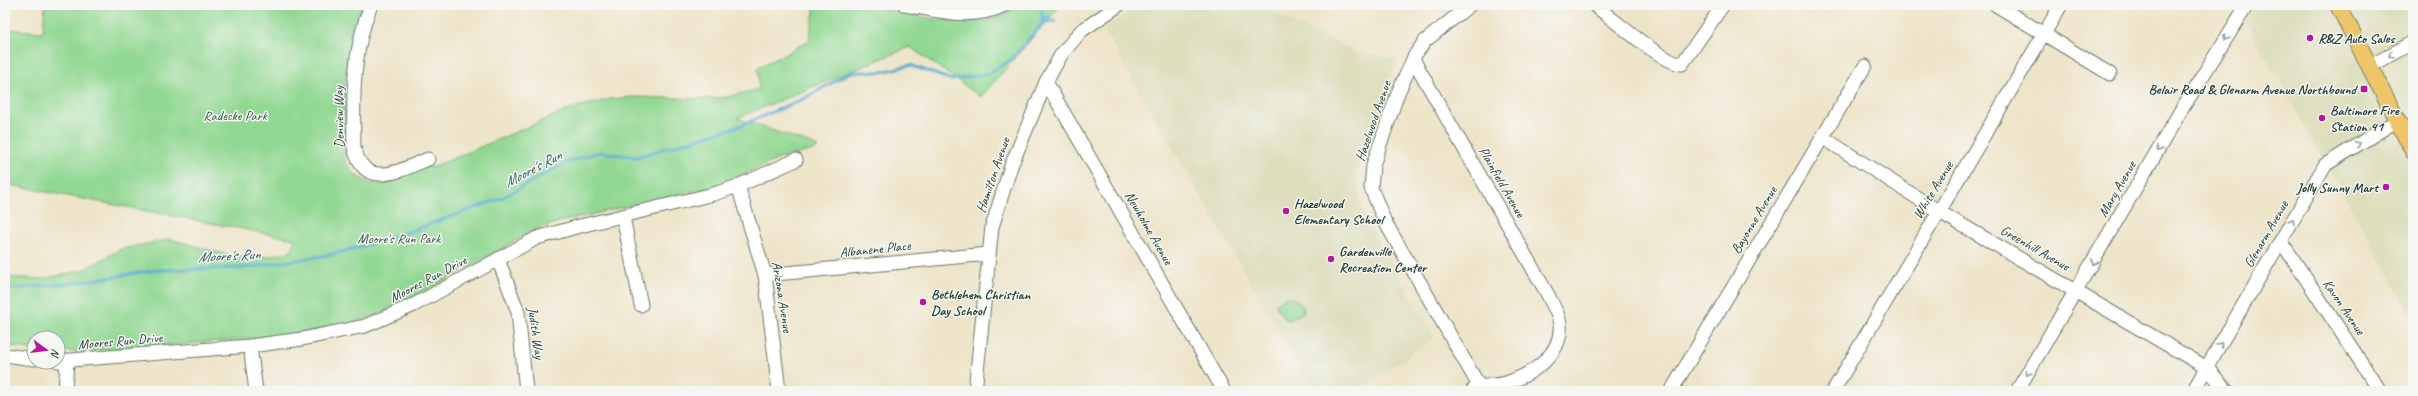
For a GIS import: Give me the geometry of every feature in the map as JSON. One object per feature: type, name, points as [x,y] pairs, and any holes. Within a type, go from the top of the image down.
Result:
[{"type":"main road","points":[[2338,5],[2396,121],[2413,151]]},
{"type":"street","name":"Denview Way","points":[[371,5],[359,42],[353,96],[354,147],[359,164],[368,173],[386,174],[428,159]]},
{"type":"street","points":[[907,5],[970,15],[990,11],[1005,5]]},
{"type":"street","name":"Hamilton Avenue","points":[[975,391],[988,254],[992,228],[1000,200],[1046,82],[1072,40],[1092,22],[1119,5]]},
{"type":"street","name":"Hazelwood Avenue","points":[[1470,5],[1425,41],[1413,59],[1398,93],[1373,165],[1371,188],[1384,220],[1477,389]]},
{"type":"street","points":[[1594,5],[1662,56],[1674,63],[1685,62],[1723,5]]},
{"type":"street","points":[[1996,5],[2110,74]]},
{"type":"street","name":"White Avenue","points":[[1833,391],[2061,5]]},
{"type":"street","name":"Mary Avenue","points":[[2017,391],[2078,291],[2180,112],[2247,5]]},
{"type":"street","points":[[2369,67],[2413,42]]},
{"type":"street","name":"Plainfield Avenue","points":[[1413,59],[1548,295],[1560,323],[1560,332],[1553,349],[1543,363],[1534,370],[1503,383],[1477,389]]},
{"type":"street","name":"Bayonne Avenue","points":[[1671,391],[1865,66]]},
{"type":"street","name":"Newholme Avenue","points":[[1046,82],[1224,391]]},
{"type":"street","name":"Glenarm Avenue","points":[[2193,391],[2325,165],[2396,121]]},
{"type":"street","name":"Greenhill Avenue","points":[[1822,137],[1938,211],[2078,291],[2207,368],[2228,391]]},
{"type":"street","name":"Moores Run Drive","points":[[66,361],[250,346],[302,339],[365,326],[414,305],[537,238],[580,226],[624,217],[714,194],[738,186],[796,160]]},
{"type":"street","name":"Arizona Avenue","points":[[738,186],[765,275],[779,391]]},
{"type":"street","points":[[624,217],[641,305]]},
{"type":"street","name":"Kavon Avenue","points":[[2281,241],[2380,391]]},
{"type":"street","name":"Albanene Place","points":[[765,275],[988,254]]},
{"type":"street","name":"Judith Way","points":[[498,259],[518,312],[526,391]]},
{"type":"street","points":[[250,346],[256,391]]},
{"type":"street","points":[[5,355],[26,358]]},
{"type":"street","points":[[63,370],[66,391]]},
{"type":"shaded area","name":"Hazelwood Elementary School","points":[[1140,5],[1262,5],[1272,12],[1358,53],[1398,59],[1363,149],[1357,171],[1359,197],[1368,224],[1435,337],[1358,391],[1314,391],[1103,28]]},
{"type":"shaded area","points":[[2236,5],[2405,5],[2413,21],[2413,317]]},
{"type":"green space","points":[[45,5],[363,5],[353,33],[345,80],[345,161],[355,175],[369,183],[379,184],[430,165],[431,168],[572,108],[611,99],[633,97],[707,99],[727,97],[759,89],[758,67],[784,55],[809,40],[815,5],[861,5],[942,20],[963,22],[983,20],[1001,15],[1018,5],[1061,5],[981,97],[910,47],[737,118],[817,146],[817,149],[779,159],[716,186],[559,222],[535,230],[400,305],[378,315],[341,326],[273,337],[81,352],[66,351],[66,330],[26,330],[26,349],[5,345],[5,277],[43,279],[83,270],[121,249],[170,239],[235,257],[271,256],[292,251],[295,239],[5,184],[5,29],[43,32]]},
{"type":"green space","points":[[1288,296],[1299,302],[1304,309],[1304,312],[1289,320],[1285,319],[1276,306],[1277,302]]},
{"type":"waterway","name":"Moore's Run","points":[[1042,11],[1042,25]]},
{"type":"waterway","name":"Moore's Run","points":[[5,290],[74,283],[156,270],[245,268],[334,254],[388,239],[500,199],[567,162],[600,152],[637,157],[740,126],[805,98],[851,72],[882,72],[910,65],[952,80],[990,73],[1013,58],[1048,16]]},
{"type":"waterway","name":"Moore's Run","points":[[1045,23],[1051,18]]},
{"type":"waterway","name":"Moore's Run","points":[[1042,25],[1055,21]]},
{"type":"place","name":"R&Z Auto Sales","points":[[2310,38]]},
{"type":"place","name":"Belair Road & Glenarm Avenue Northbound","points":[[2364,89]]},
{"type":"place","name":"Baltimore Fire Station 41","points":[[2322,118]]},
{"type":"place","name":"Jolly Sunny Mart","points":[[2386,187]]},
{"type":"place","name":"Hazelwood Elementary School","points":[[1286,211]]},
{"type":"place","name":"Gardenville Recreation Center","points":[[1331,259]]},
{"type":"place","name":"Bethlehem Christian Day School","points":[[923,302]]},
{"type":"park label","name":"Radecke Park","points":[[235,115]]},
{"type":"park label","name":"Moore's Run Park","points":[[399,238]]}]
